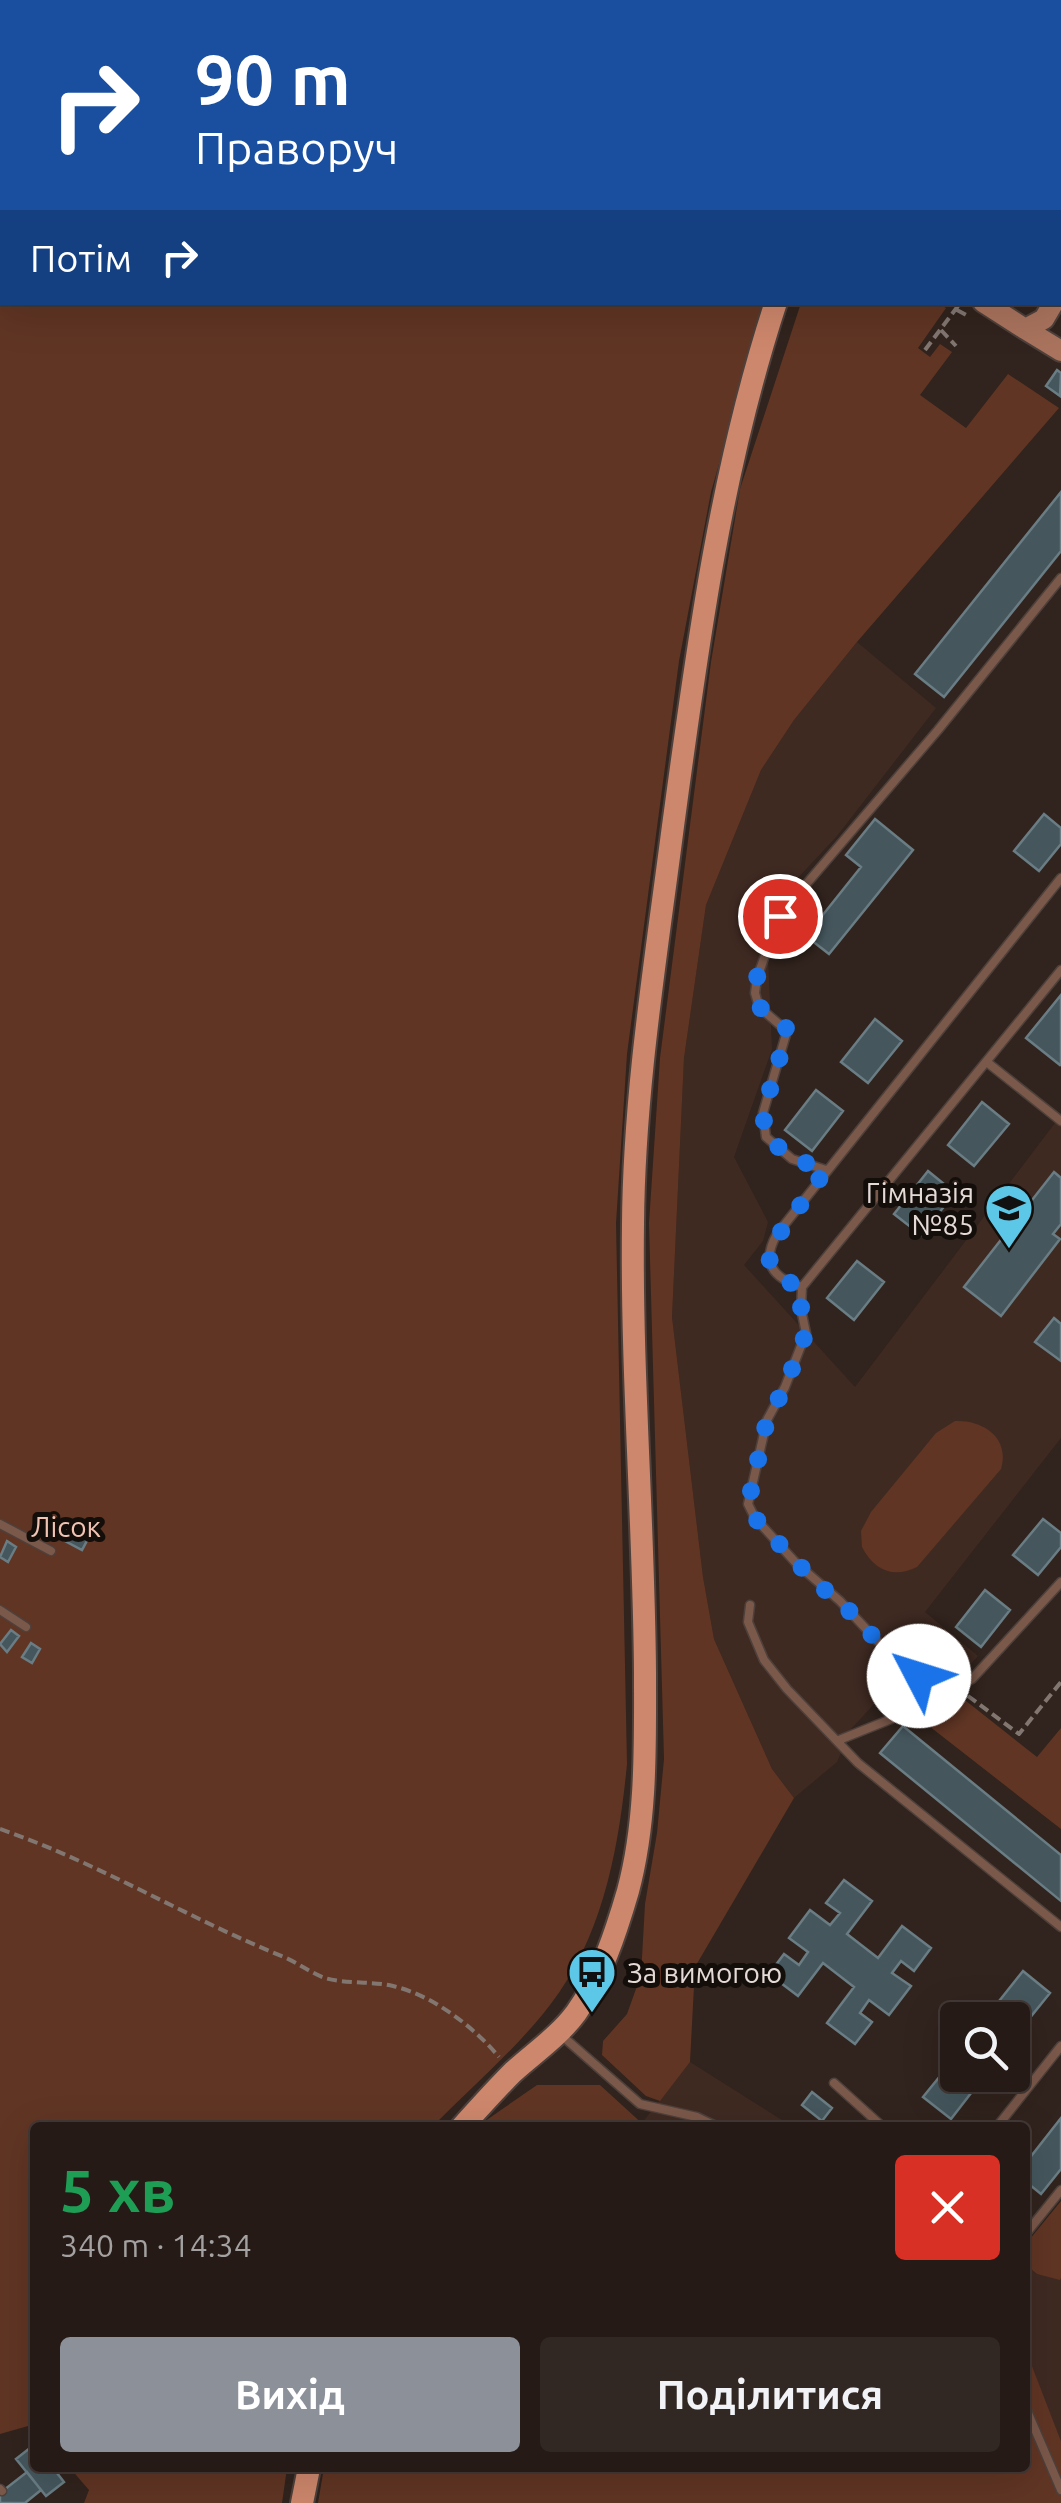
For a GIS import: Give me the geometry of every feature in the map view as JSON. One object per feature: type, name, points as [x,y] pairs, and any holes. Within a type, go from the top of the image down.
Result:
[{"type":"main road","points":[[467,2122],[574,2015],[608,1951],[629,1888],[639,1831],[645,1769],[644,1621],[633,1224],[642,1055],[696,662],[724,490],[749,384],[775,305]]},
{"type":"main road","points":[[302,2503],[308,2472]]},
{"type":"street","points":[[986,305],[1061,351]]},
{"type":"street","points":[[1025,329],[1055,305]]},
{"type":"lane","points":[[826,1170],[792,1158],[766,1137],[763,1113],[788,1030],[760,1006],[756,993],[757,978],[780,916],[1061,578]]},
{"type":"lane","points":[[802,1287],[785,1282],[774,1271],[768,1258],[769,1248],[826,1170],[1061,878]]},
{"type":"lane","points":[[956,1686],[938,1685],[896,1661],[840,1601],[796,1563],[755,1518],[748,1504],[767,1420],[806,1333],[802,1287],[1061,970]]},
{"type":"lane","points":[[988,1062],[1061,1121]]},
{"type":"lane","points":[[0,1524],[51,1550]]},
{"type":"lane","points":[[839,1740],[921,1707],[972,1679],[1061,1582]]},
{"type":"lane","points":[[750,1605],[748,1622],[764,1660],[858,1763],[1061,1927]]},
{"type":"lane","points":[[0,1610],[26,1626]]},
{"type":"lane","points":[[558,2032],[640,2104],[708,2122]]},
{"type":"lane","points":[[1001,2122],[1061,2046]]},
{"type":"lane","points":[[834,2083],[877,2122]]},
{"type":"lane","points":[[1030,2229],[1061,2190]]},
{"type":"lane","points":[[1030,2418],[1061,2490]]},
{"type":"path","points":[[926,350],[959,305]]},
{"type":"path","points":[[941,330],[956,346]]},
{"type":"path","points":[[956,1686],[1019,1734],[1061,1682]]},
{"type":"path","points":[[0,1829],[97,1868],[325,1978],[395,1986],[446,2010],[484,2040],[512,2073]]},
{"type":"shaded area","points":[[857,642],[936,708],[837,836],[766,912],[772,1049],[734,1157],[768,1222],[763,1241],[744,1265],[855,1387],[1061,1115],[1061,1438],[925,1612],[978,1656],[961,1675],[946,1677],[913,1662],[851,1729],[837,1762],[794,1798],[772,1769],[714,1639],[703,1577],[672,1317],[684,1058],[706,905],[761,770],[794,720]]},
{"type":"shaded area","points":[[690,2062],[785,2122],[643,2122]]},
{"type":"shaded area","points":[[1030,2268],[1037,2274],[1061,2278],[1061,2441],[1030,2362]]},
{"type":"green space","name":"Лісок","points":[[0,305],[764,305],[711,492],[679,661],[627,1054],[616,1223],[627,1764],[613,1859],[596,1921],[568,1979],[550,2005],[437,2122],[30,2122],[30,2425],[0,2434]]},
{"type":"green space","points":[[800,305],[946,308],[918,348],[930,357],[940,344],[952,352],[920,395],[966,428],[1008,374],[1059,408],[794,720],[761,770],[706,905],[684,1058],[672,1317],[714,1639],[772,1769],[794,1798],[695,1967],[690,2062],[660,2101],[646,2096],[602,2055],[603,2041],[627,2014],[641,1975],[645,1904],[664,1759],[649,1223],[660,1058],[711,662],[740,489]]},
{"type":"green space","points":[[955,1421],[976,1424],[992,1433],[1002,1448],[1001,1469],[917,1567],[892,1572],[878,1567],[862,1547],[861,1531],[871,1512],[936,1433]]},
{"type":"green space","points":[[956,1693],[1037,1757],[1061,1728],[1061,1829],[929,1726]]},
{"type":"green space","points":[[537,2085],[600,2085],[641,2122],[484,2122]]},
{"type":"green space","points":[[1061,2201],[1060,2280],[1030,2268],[1030,2239]]},
{"type":"green space","points":[[1030,2361],[1061,2441],[1061,2503],[318,2503],[323,2472],[1030,2472]]},
{"type":"green space","points":[[73,2472],[286,2472],[282,2503],[84,2503],[89,2490]]},
{"type":"building","points":[[1057,370],[1061,373],[1060,396],[1046,386]]},
{"type":"building","points":[[1061,492],[1061,551],[944,697],[915,674]]},
{"type":"building","points":[[1044,814],[1061,828],[1061,844],[1039,871],[1014,851]]},
{"type":"building","points":[[875,819],[913,850],[829,954],[806,936],[861,867],[846,855]]},
{"type":"building","points":[[1061,995],[1061,1064],[1060,1065],[1026,1038]]},
{"type":"building","points":[[875,1019],[902,1041],[868,1083],[841,1062]]},
{"type":"building","points":[[816,1090],[843,1111],[812,1151],[785,1130]]},
{"type":"building","points":[[982,1102],[1009,1124],[974,1166],[948,1145]]},
{"type":"building","points":[[928,1171],[955,1193],[921,1235],[894,1214]]},
{"type":"building","points":[[1054,1172],[1061,1178],[1061,1224],[1053,1234],[1060,1239],[1001,1316],[964,1287]]},
{"type":"building","points":[[857,1261],[884,1282],[854,1320],[827,1298]]},
{"type":"building","points":[[1054,1318],[1061,1324],[1061,1361],[1035,1342]]},
{"type":"building","points":[[1043,1519],[1061,1533],[1061,1547],[1038,1575],[1013,1555]]},
{"type":"building","points":[[73,1526],[90,1535],[82,1550],[65,1541]]},
{"type":"building","points":[[7,1541],[16,1547],[8,1562],[0,1557]]},
{"type":"building","points":[[985,1590],[1010,1610],[981,1647],[956,1627]]},
{"type":"building","points":[[11,1630],[19,1636],[7,1652],[0,1644]]},
{"type":"building","points":[[31,1643],[40,1649],[32,1663],[22,1657]]},
{"type":"building","points":[[903,1726],[1061,1855],[1061,1901],[880,1753]]},
{"type":"building","points":[[844,1880],[872,1901],[847,1934],[878,1958],[902,1926],[931,1948],[914,1971],[901,1961],[892,1973],[911,1986],[889,2015],[869,2000],[860,2013],[872,2022],[855,2044],[827,2023],[854,1987],[823,1963],[798,1996],[769,1974],[784,1954],[799,1965],[808,1952],[789,1938],[810,1910],[830,1925],[840,1913],[826,1903]]},
{"type":"building","points":[[1023,1971],[1050,1993],[1030,2018],[1030,2002],[998,2002]]},
{"type":"building","points":[[940,2076],[940,2092],[972,2092],[951,2119],[923,2097]]},
{"type":"building","points":[[812,2092],[832,2108],[822,2121],[802,2105]]},
{"type":"building","points":[[1061,2118],[1061,2169],[1041,2194],[1030,2185],[1030,2158]]},
{"type":"building","points":[[30,2448],[30,2472],[56,2472],[64,2482],[46,2496],[16,2459]]},
{"type":"building","points":[[27,2472],[41,2490],[25,2503],[0,2503],[0,2493]]},
{"type":"place","name":"Гімназія №85","points":[[1009,1250]]},
{"type":"place","name":"За вимогою","points":[[592,2014]]},
{"type":"route","points":[[780,916],[757,978],[756,993],[768,1017],[788,1030],[763,1113],[766,1137],[792,1158],[826,1170],[769,1248],[768,1258],[774,1271],[785,1282],[802,1287],[806,1333],[767,1420],[748,1504],[755,1518],[817,1584],[840,1601],[896,1661],[919,1676]]}]
